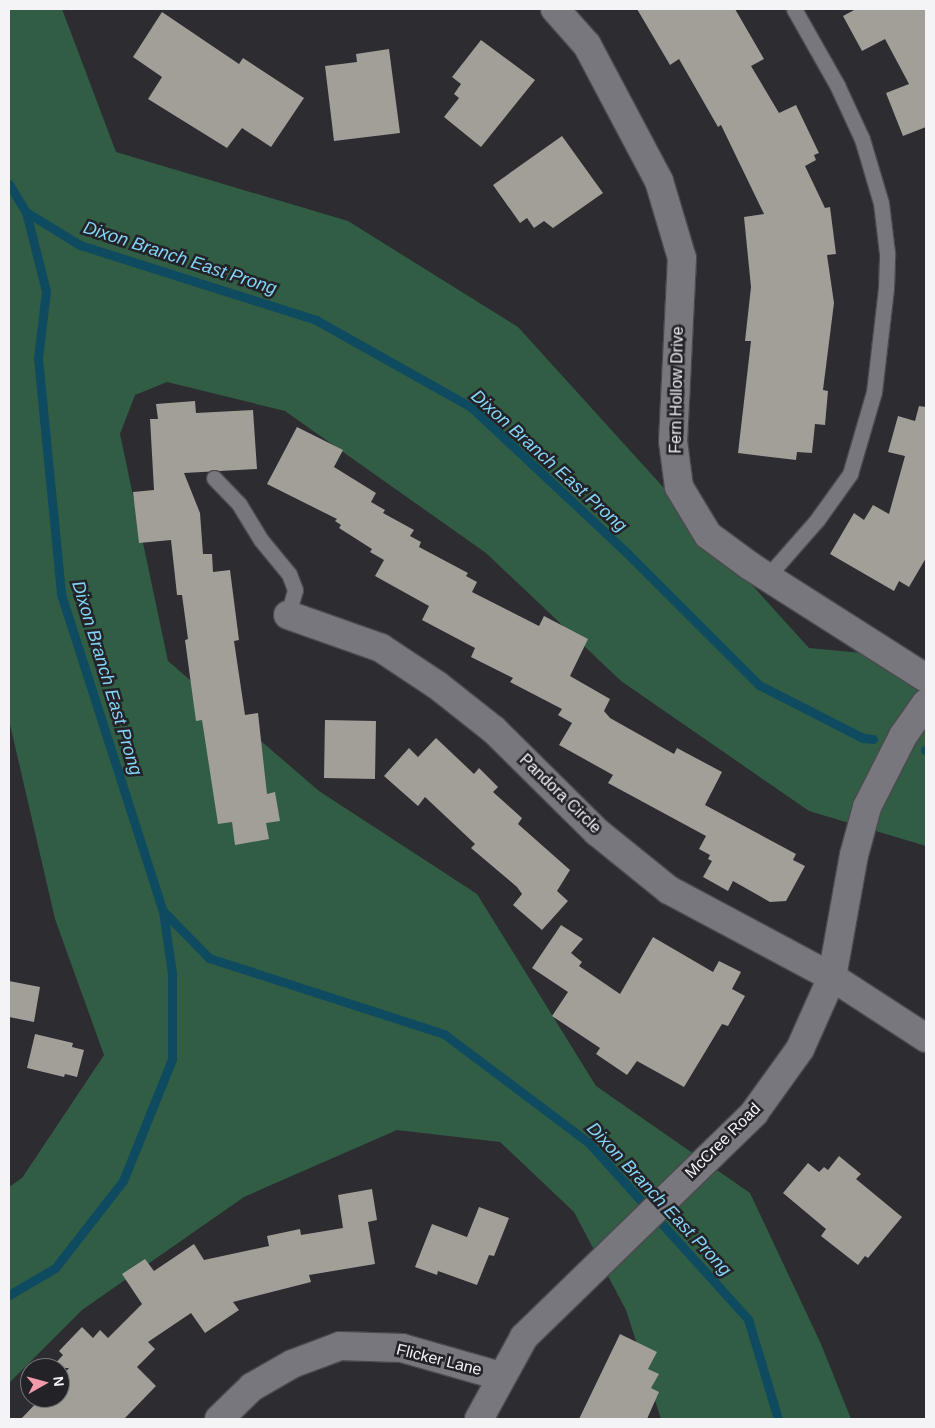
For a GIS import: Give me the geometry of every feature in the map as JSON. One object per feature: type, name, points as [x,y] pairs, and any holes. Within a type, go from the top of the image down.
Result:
[{"type":"street","name":"Fern Hollow Drive","points":[[555,9],[588,46],[659,181],[682,258],[673,441],[679,487],[708,535],[768,577],[926,678]]},
{"type":"street","name":"Pandora Circle","points":[[288,615],[380,648],[397,658],[494,730],[597,832],[669,890],[832,977],[926,1038]]},
{"type":"street","name":"McCree Road","points":[[479,1419],[500,1376],[524,1337],[754,1113],[800,1049],[832,977],[854,855],[867,807],[903,736],[926,703]]},
{"type":"street","name":"Flicker Lane","points":[[220,1419],[252,1387],[292,1364],[340,1346],[402,1348],[500,1376]]},
{"type":"lane","points":[[768,577],[817,520],[850,474],[874,392],[886,288],[887,253],[881,203],[862,139],[837,85],[794,9]]},
{"type":"lane","points":[[214,478],[239,504],[262,540],[289,574],[296,590],[288,615]]},
{"type":"green space","points":[[9,9],[62,9],[116,152],[348,221],[518,327],[809,648],[926,659],[926,846],[809,811],[621,681],[486,553],[285,411],[167,382],[135,395],[120,434],[168,661],[319,791],[477,894],[596,1086],[750,1193],[821,1344],[851,1419],[661,1419],[626,1310],[574,1212],[500,1142],[397,1130],[244,1197],[82,1310],[34,1358],[20,1358],[20,1372],[9,1383],[9,1187],[22,1178],[104,1055],[55,919],[9,720]]},
{"type":"building","points":[[637,9],[735,9],[764,59],[751,66],[779,113],[796,105],[819,153],[814,155],[816,160],[805,166],[825,208],[830,207],[836,254],[827,255],[834,303],[823,390],[828,391],[825,425],[815,424],[812,453],[797,452],[796,460],[738,453],[751,341],[745,341],[751,287],[744,217],[764,214],[721,125],[718,127],[679,59],[670,65]]},
{"type":"building","points":[[856,9],[926,9],[926,127],[903,136],[886,93],[909,84],[885,39],[862,51],[843,16]]},
{"type":"building","points":[[162,12],[239,64],[243,58],[304,98],[271,147],[242,128],[227,148],[148,99],[162,77],[133,57]]},
{"type":"building","points":[[481,40],[535,80],[481,147],[444,117],[459,98],[454,94],[461,84],[452,77]]},
{"type":"building","points":[[389,49],[400,133],[334,141],[325,66],[357,62],[356,54]]},
{"type":"building","points":[[562,136],[603,193],[553,228],[544,221],[534,228],[527,218],[520,223],[493,185]]},
{"type":"building","points":[[195,401],[196,413],[253,410],[257,469],[184,473],[200,513],[203,554],[212,554],[213,572],[230,570],[239,640],[234,641],[245,715],[258,713],[267,794],[275,792],[280,821],[266,823],[269,839],[235,845],[232,822],[218,824],[202,720],[196,721],[185,640],[188,639],[182,595],[177,595],[171,540],[139,543],[133,492],[154,490],[150,419],[158,419],[156,404]]},
{"type":"building","points":[[919,406],[926,407],[926,558],[909,587],[899,581],[894,591],[830,554],[854,513],[864,520],[873,505],[889,514],[905,456],[888,452],[898,416],[915,421]]},
{"type":"building","points":[[297,427],[343,450],[334,467],[376,493],[371,502],[385,510],[383,513],[414,530],[410,536],[421,542],[419,547],[468,573],[466,576],[477,582],[472,592],[539,626],[544,616],[588,639],[570,676],[610,699],[604,711],[610,718],[674,754],[677,748],[722,772],[705,805],[796,854],[793,860],[805,866],[786,901],[770,902],[733,881],[728,891],[703,877],[712,861],[708,859],[710,855],[699,849],[706,836],[608,783],[613,775],[559,745],[572,723],[558,715],[562,709],[510,682],[513,678],[471,657],[475,648],[422,620],[429,606],[375,576],[384,560],[370,552],[372,549],[339,528],[341,525],[335,521],[337,519],[267,484]]},
{"type":"building","points":[[325,720],[376,721],[375,779],[324,778]]},
{"type":"building","points":[[436,738],[474,774],[479,768],[498,787],[493,792],[522,818],[518,824],[570,870],[557,891],[568,901],[542,930],[513,905],[522,894],[517,887],[471,848],[475,844],[425,797],[418,806],[384,776],[409,748],[418,757]]},
{"type":"building","points":[[561,925],[583,939],[571,953],[582,962],[579,966],[620,994],[653,937],[713,972],[719,961],[741,972],[732,989],[745,996],[728,1026],[722,1024],[684,1087],[637,1061],[627,1075],[596,1054],[600,1048],[552,1016],[568,992],[532,968]]},
{"type":"building","points":[[9,981],[40,987],[34,1022],[9,1017]]},
{"type":"building","points":[[35,1034],[73,1043],[72,1047],[84,1050],[77,1077],[65,1074],[64,1077],[27,1068]]},
{"type":"building","points":[[839,1156],[861,1174],[856,1179],[902,1217],[868,1258],[865,1256],[858,1265],[821,1236],[826,1229],[783,1193],[808,1163],[819,1172],[824,1167],[828,1170]]},
{"type":"building","points":[[372,1189],[377,1220],[368,1222],[375,1264],[309,1275],[311,1282],[233,1302],[239,1310],[205,1333],[191,1313],[148,1342],[155,1349],[137,1367],[156,1386],[124,1419],[21,1419],[31,1408],[70,1408],[70,1358],[60,1358],[63,1355],[59,1351],[82,1327],[93,1338],[100,1330],[108,1338],[142,1304],[122,1274],[145,1259],[154,1271],[194,1244],[204,1260],[269,1246],[267,1236],[300,1229],[301,1235],[343,1228],[338,1195]]},
{"type":"building","points":[[479,1207],[509,1218],[494,1256],[489,1255],[477,1285],[438,1271],[437,1275],[415,1267],[432,1224],[467,1237]]},
{"type":"building","points":[[620,1334],[657,1352],[648,1369],[659,1374],[651,1388],[659,1392],[647,1419],[579,1419]]},
{"type":"waterway","name":"Dixon Branch East Prong","points":[[9,184],[26,212],[80,245],[316,320],[471,407],[626,552],[759,685],[863,738],[873,739]]},
{"type":"waterway","name":"Dixon Branch East Prong","points":[[26,212],[46,291],[38,358],[61,594],[163,911],[209,958],[444,1034],[588,1142],[748,1319],[778,1419]]},
{"type":"waterway","name":"Dixon Branch East Prong","points":[[9,1295],[55,1268],[123,1181],[172,1059],[172,973],[163,911]]}]
